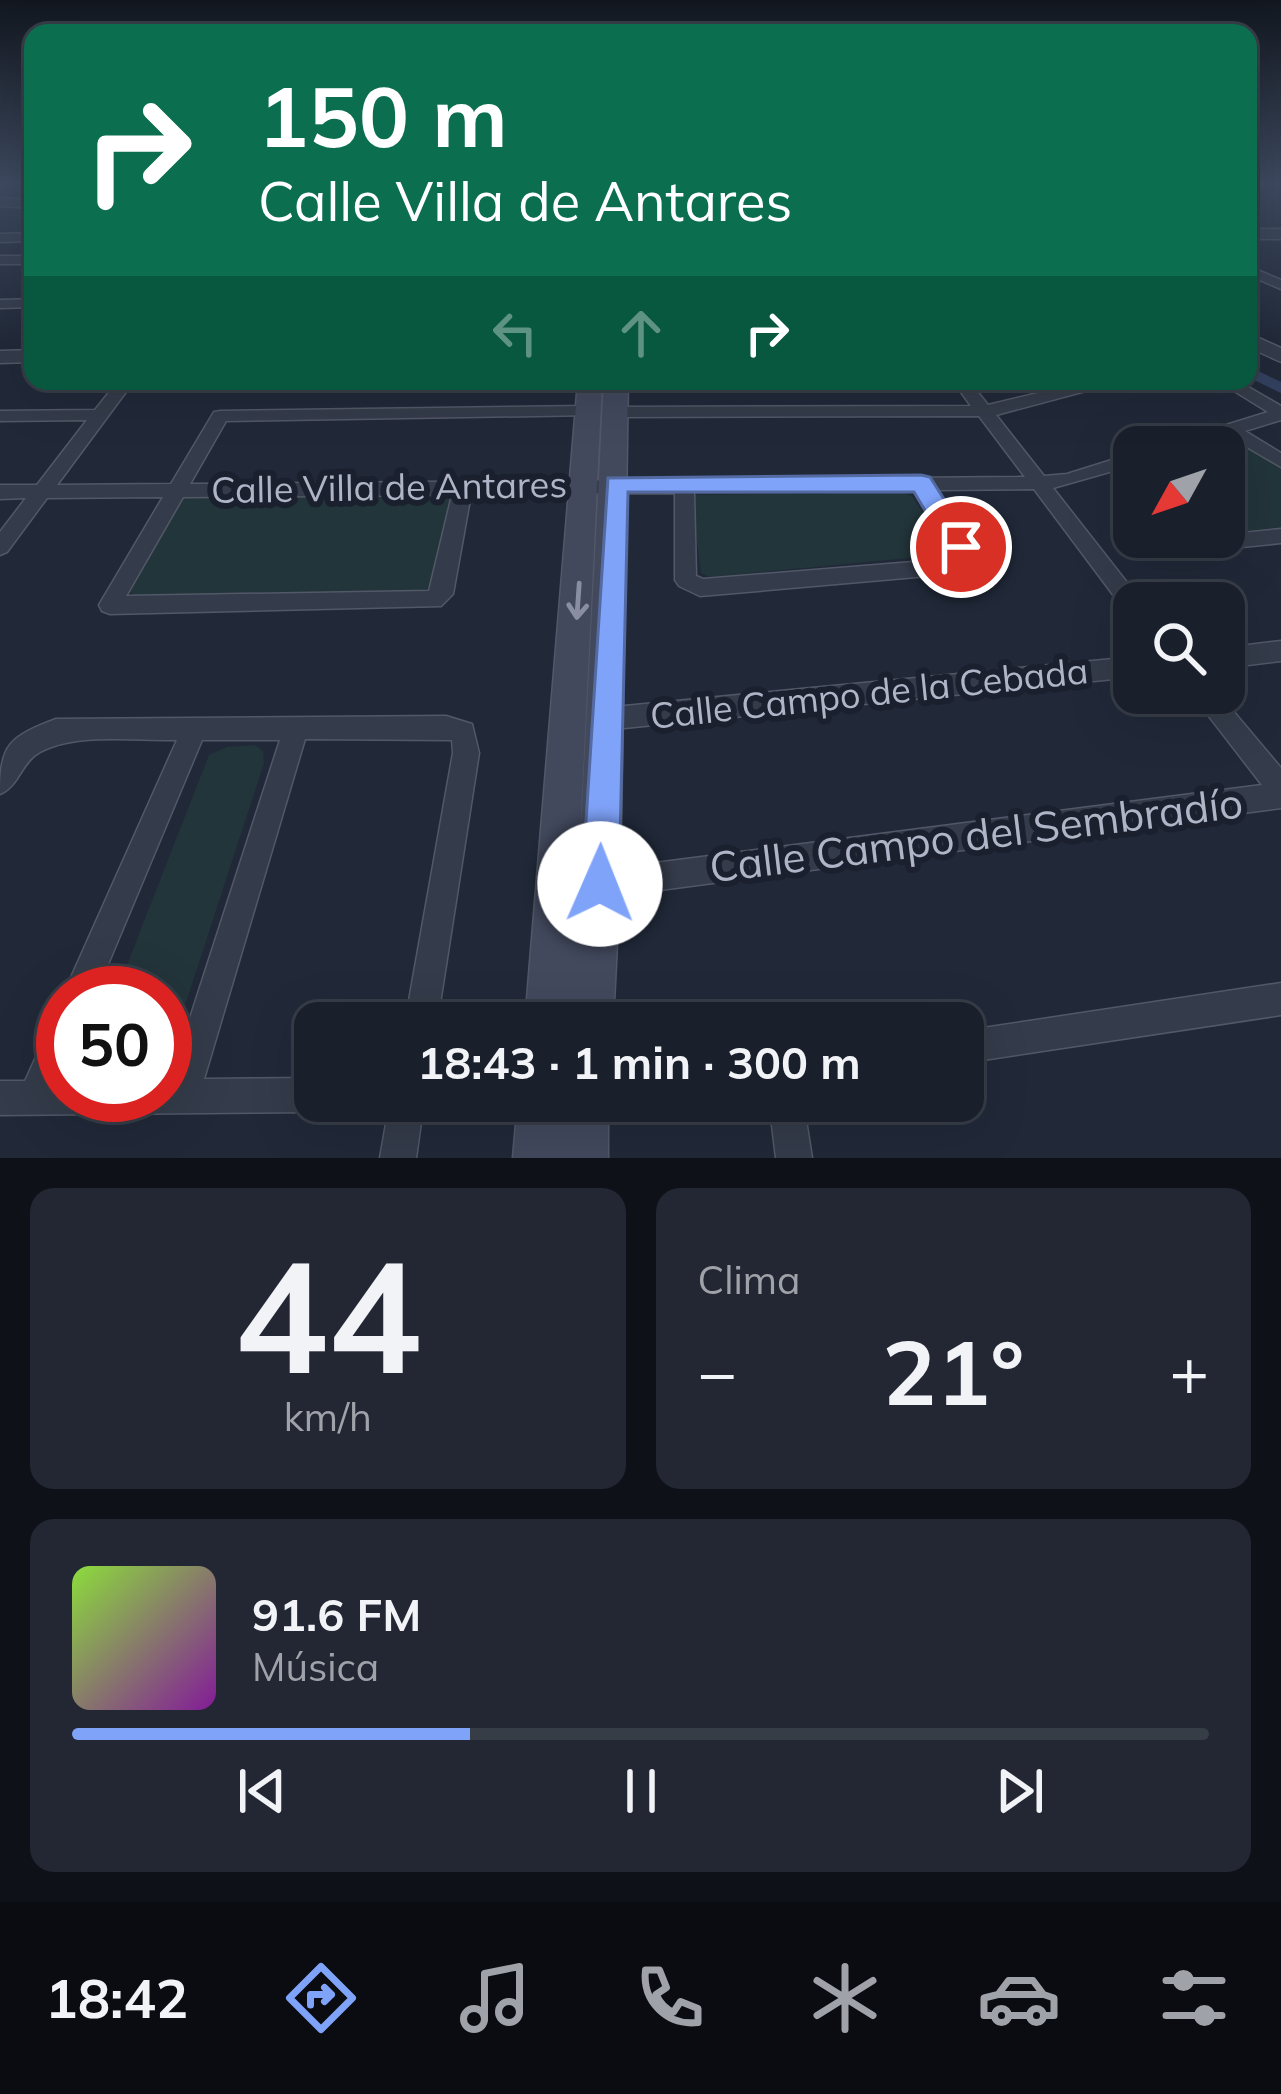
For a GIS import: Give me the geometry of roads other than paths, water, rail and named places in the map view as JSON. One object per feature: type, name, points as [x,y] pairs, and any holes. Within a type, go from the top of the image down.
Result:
[{"type":"main road","points":[[589,390],[588,411],[600,484],[604,718],[592,1002]]},
{"type":"main road","points":[[550,1002],[600,484],[616,412],[616,390]]},
{"type":"main road","points":[[538,1158],[541,1122]]},
{"type":"main road","points":[[583,1158],[584,1122]]},
{"type":"street","points":[[0,547],[119,390]]},
{"type":"street","points":[[967,390],[1115,582]]},
{"type":"street","points":[[616,412],[980,411],[1073,390]]},
{"type":"street","points":[[1241,390],[1281,413]]},
{"type":"street","points":[[463,487],[442,594],[433,600],[112,607],[216,419],[223,416],[588,411]]},
{"type":"street","points":[[1243,426],[1281,413]]},
{"type":"street","points":[[0,416],[100,415]]},
{"type":"street","points":[[1245,439],[1281,461]]},
{"type":"street","name":"Calle Villa de Antares","points":[[0,492],[1037,483],[1113,467]]},
{"type":"street","points":[[684,484],[686,580],[700,588],[960,565],[964,552],[921,483]]},
{"type":"street","points":[[1245,540],[1281,536]]},
{"type":"street","points":[[1245,655],[1281,651]]},
{"type":"street","name":"Calle Campo de la Cebada","points":[[604,718],[1113,669]]},
{"type":"street","points":[[1220,714],[1281,791]]},
{"type":"street","points":[[0,782],[22,749],[56,730],[446,727],[466,736],[424,1002]]},
{"type":"street","points":[[192,1064],[295,730]]},
{"type":"street","points":[[92,966],[193,731]]},
{"type":"street","name":"Calle Campo del Sembradío","points":[[600,884],[1281,791]]},
{"type":"street","points":[[984,1044],[1281,999]]},
{"type":"street","points":[[192,1096],[294,1095]]},
{"type":"street","points":[[0,1098],[35,1098]]},
{"type":"street","points":[[398,1158],[404,1122]]},
{"type":"street","points":[[789,1122],[794,1158]]},
{"type":"waterway","points":[[1257,376],[1281,388]]}]
